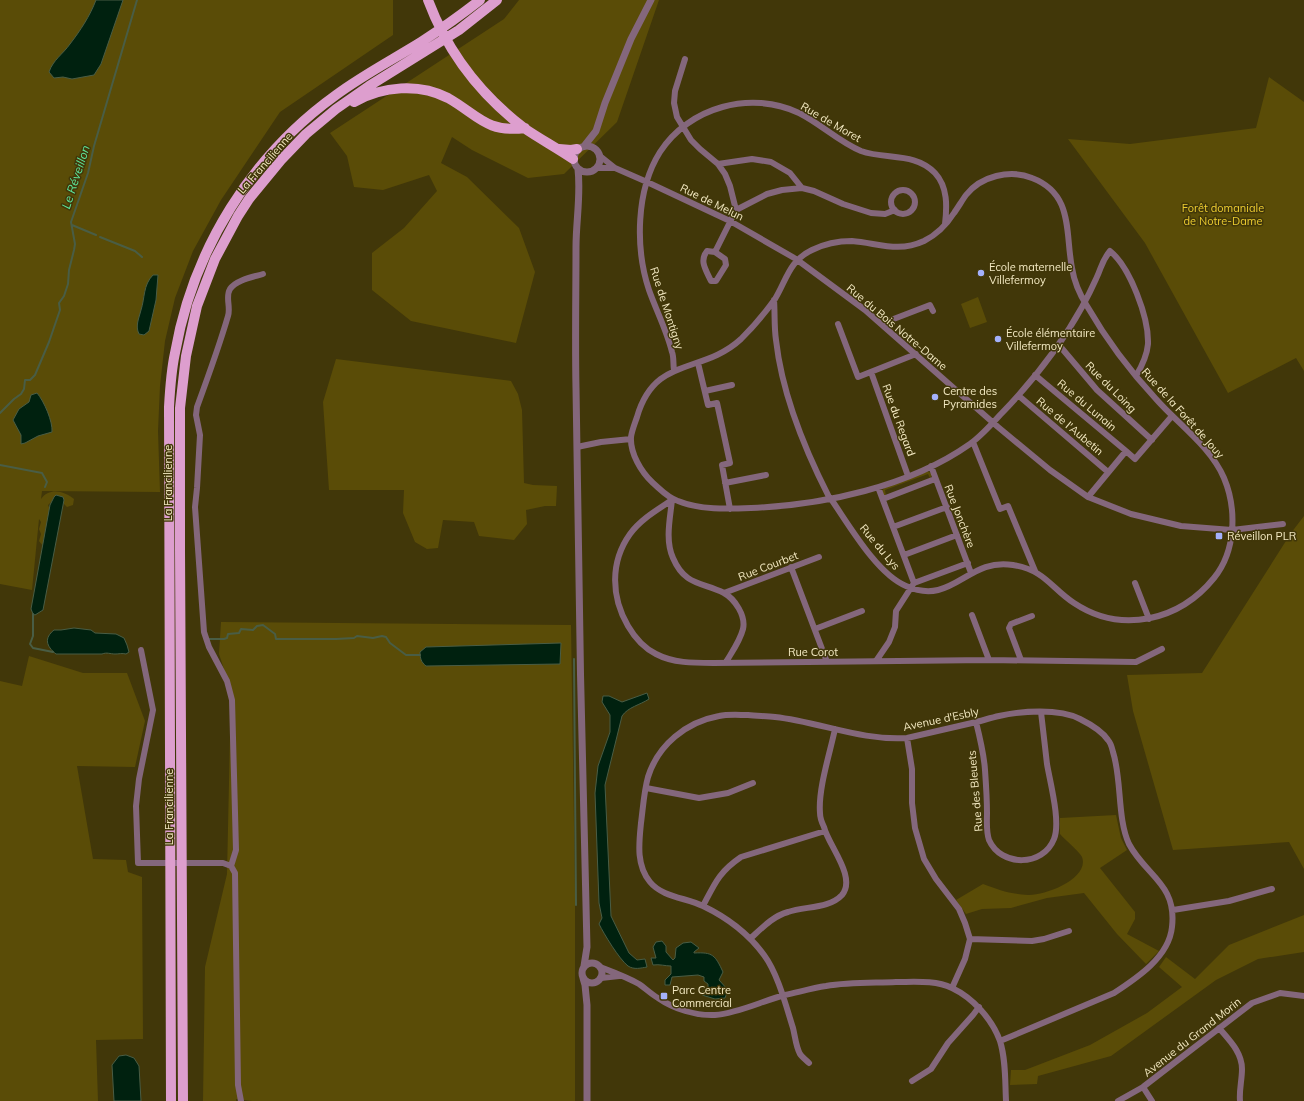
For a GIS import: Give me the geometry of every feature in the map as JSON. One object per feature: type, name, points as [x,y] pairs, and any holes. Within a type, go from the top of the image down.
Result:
[{"type":"highway","points":[[428,0],[445,38],[457,58],[496,104],[525,128],[560,149],[579,151]]},
{"type":"highway","points":[[438,30],[449,18],[471,0]]},
{"type":"highway","name":"La Francilienne","points":[[171,1101],[169,415],[173,367],[180,328],[195,279],[217,229],[251,177],[277,147],[302,121],[337,94],[438,30],[480,0]]},
{"type":"highway","name":"La Francilienne","points":[[183,1101],[180,408],[186,356],[197,306],[215,259],[238,216],[249,199],[281,160],[306,134],[336,109],[369,86],[459,30],[497,0]]},
{"type":"highway","points":[[323,120],[330,119],[348,106],[371,94],[392,89],[414,89],[438,94],[494,127],[504,129],[525,128]]},
{"type":"street","points":[[580,186],[588,172],[597,168],[600,163],[600,156],[596,149],[596,130],[604,103],[629,45],[651,0]]},
{"type":"street","points":[[685,59],[675,91],[674,103],[677,117],[691,140],[718,164],[725,174],[730,186],[736,210]]},
{"type":"street","name":"Rue de Moret","points":[[647,182],[660,152],[671,137],[683,126],[703,113],[717,108],[735,104],[758,103],[777,106],[797,112],[809,118],[848,144],[862,151],[878,155],[913,159],[923,163],[935,174],[942,184],[947,207],[945,224]]},
{"type":"street","points":[[587,1101],[587,1005],[585,985],[581,972],[584,966],[587,947],[579,611],[577,447],[576,247],[580,186],[578,169],[576,166],[579,151],[596,130]]},
{"type":"street","points":[[579,151],[589,145],[596,149]]},
{"type":"street","name":"Rue de Melun","points":[[600,156],[615,168],[730,222],[796,260]]},
{"type":"street","points":[[718,164],[752,159],[771,162],[790,173],[802,188]]},
{"type":"street","name":"Rue de Melun","points":[[597,168],[615,168]]},
{"type":"street","points":[[578,169],[588,172]]},
{"type":"street","name":"Rue de la Forêt de Jouy","points":[[796,260],[813,249],[828,244],[846,241],[903,248],[917,244],[931,238],[945,224],[955,212],[965,195],[972,188],[995,176],[1009,174],[1024,176],[1033,178],[1048,186],[1054,192],[1064,209],[1068,222],[1070,262],[1085,304],[1118,354],[1136,376],[1152,395],[1215,461],[1229,492],[1233,521],[1232,530]]},
{"type":"street","name":"Rue de Montigny","points":[[647,182],[640,216],[639,239],[642,265],[649,289],[673,353],[674,370]]},
{"type":"street","points":[[715,252],[736,210],[767,194],[782,190],[802,188],[814,191],[843,204],[871,213],[885,214],[895,210]]},
{"type":"street","points":[[708,251],[715,252],[725,259],[726,265],[716,281],[711,281],[702,260],[708,251]]},
{"type":"street","points":[[796,260],[774,300],[755,324],[738,341],[720,354],[698,363],[674,370],[659,379],[646,395],[639,409],[631,438],[633,450],[646,477],[672,500],[695,506],[730,509],[773,507],[831,499],[878,487],[931,466],[973,442],[1019,396],[1059,345],[1085,304],[1097,277],[1104,256],[1110,251],[1116,256],[1126,271],[1142,310],[1147,329],[1148,345],[1143,364],[1136,376]]},
{"type":"street","name":"Rue du Bois Notre-Dame","points":[[796,260],[865,310],[993,423],[1050,470],[1088,497],[1131,514],[1181,526],[1232,530],[1283,524]]},
{"type":"street","points":[[231,866],[236,850],[232,700],[227,681],[209,648],[204,632],[195,507],[200,435],[196,415],[197,406],[229,312],[229,290],[240,282],[263,274]]},
{"type":"street","name":"Rue du Lys","points":[[774,300],[776,340],[784,380],[792,409],[807,450],[831,499],[872,557],[900,584],[912,586],[928,592],[940,591],[971,572],[987,566],[1006,564],[1019,566],[1035,571],[1051,583],[1069,601],[1085,610],[1099,616],[1133,621],[1165,614],[1180,608],[1194,598],[1213,579],[1222,567],[1229,547],[1232,530]]},
{"type":"street","points":[[884,326],[891,320],[930,305],[933,311]]},
{"type":"street","points":[[838,324],[858,376],[916,354]]},
{"type":"street","name":"Rue du Loing","points":[[1059,345],[1097,390],[1152,440]]},
{"type":"street","points":[[698,363],[708,405],[717,404],[724,434],[730,463],[722,465],[730,509]]},
{"type":"street","name":"Rue du Regard","points":[[870,372],[908,476]]},
{"type":"street","name":"Rue du Lunain","points":[[1035,375],[1126,451]]},
{"type":"street","points":[[705,391],[732,385]]},
{"type":"street","name":"Rue de l'Aubetin","points":[[1019,396],[1108,472]]},
{"type":"street","points":[[1088,497],[1126,451],[1135,459],[1172,416]]},
{"type":"street","points":[[577,447],[631,438]]},
{"type":"street","points":[[973,442],[1000,509],[1008,506],[1035,571]]},
{"type":"street","name":"Rue Jonchère","points":[[931,466],[971,572]]},
{"type":"street","points":[[725,483],[766,474]]},
{"type":"street","points":[[882,499],[935,478]]},
{"type":"street","points":[[878,487],[892,527],[904,555],[912,586]]},
{"type":"street","points":[[672,500],[669,541],[673,558],[682,572],[693,582],[724,593],[734,601],[741,612],[743,628],[738,643],[726,662]]},
{"type":"street","name":"Rue Corot","points":[[672,500],[643,520],[630,534],[622,547],[616,563],[614,576],[617,601],[622,616],[632,634],[641,644],[655,654],[672,660],[693,663],[989,660],[1136,662],[1162,649]]},
{"type":"street","points":[[892,527],[946,507]]},
{"type":"street","points":[[904,555],[957,535]]},
{"type":"street","name":"Rue Courbet","points":[[724,593],[819,556]]},
{"type":"street","points":[[876,661],[889,642],[895,628],[896,611],[912,586],[968,563]]},
{"type":"street","points":[[791,567],[827,662]]},
{"type":"street","points":[[1135,583],[1149,618]]},
{"type":"street","points":[[815,629],[862,611]]},
{"type":"street","points":[[972,616],[989,660]]},
{"type":"street","points":[[1021,660],[1009,628],[1011,624],[1032,616]]},
{"type":"street","points":[[141,650],[153,710],[139,779],[136,806],[138,863],[223,863],[231,866],[235,873],[238,1085],[241,1101]]},
{"type":"street","name":"Avenue d'Esbly","points":[[809,1063],[800,1054],[783,996],[766,958],[751,938],[737,927],[703,906],[658,889],[651,883],[645,874],[639,856],[639,843],[646,788],[648,778],[655,761],[670,739],[693,724],[719,716],[775,717],[869,737],[891,739],[907,738],[1022,712],[1061,713],[1078,718],[1096,728],[1109,741],[1116,762],[1124,829],[1130,844],[1165,888],[1173,910],[1172,928],[1168,943],[1158,957],[1131,982],[1114,992],[1000,1041]]},
{"type":"street","name":"Rue des Bleuets","points":[[976,722],[985,769],[987,829],[989,839],[995,849],[1005,857],[1015,860],[1027,860],[1038,857],[1048,849],[1054,839],[1057,825],[1044,745],[1041,712]]},
{"type":"street","points":[[751,938],[773,918],[787,912],[827,904],[836,900],[843,894],[846,884],[845,872],[825,831],[820,813],[820,796],[835,729]]},
{"type":"street","points":[[907,738],[912,770],[914,828],[924,859],[936,879],[959,909],[970,939],[965,959],[952,988]]},
{"type":"street","points":[[646,788],[699,798],[728,793],[753,783]]},
{"type":"street","points":[[703,906],[718,878],[730,865],[741,857],[825,831]]},
{"type":"street","points":[[1173,910],[1229,901],[1272,889]]},
{"type":"street","points":[[970,939],[1032,941],[1050,938],[1069,931]]},
{"type":"street","points":[[587,947],[602,972],[589,994],[587,1005]]},
{"type":"street","points":[[584,966],[589,963],[597,965],[639,984],[658,999],[680,1010],[715,1015],[783,996],[828,986],[867,983],[925,982],[936,983],[952,988],[979,1007],[1000,1041],[1004,1061],[1006,1101]]},
{"type":"street","points":[[583,978],[588,982],[620,976]]},
{"type":"street","name":"Avenue du Grand Morin","points":[[1118,1101],[1143,1087],[1252,1003],[1280,993],[1304,996]]},
{"type":"street","points":[[912,1081],[931,1070],[948,1043],[979,1007]]},
{"type":"street","points":[[1219,1028],[1234,1046],[1241,1060],[1240,1101]]},
{"type":"street","points":[[1143,1087],[1152,1101]]},
{"type":"green space","points":[[0,0],[393,0],[393,35],[280,112],[221,200],[193,251],[175,298],[165,341],[160,386],[158,431],[160,492],[42,491],[41,499],[48,493],[62,492],[74,499],[73,505],[67,507],[62,498],[55,498],[48,505],[53,517],[43,546],[39,541],[41,534],[39,529],[41,522],[39,519],[32,590],[0,584]]},
{"type":"green space","points":[[519,0],[659,0],[617,122],[564,174],[528,178],[472,150],[452,137],[441,163],[467,177],[519,228],[535,272],[516,343],[411,321],[372,290],[372,253],[404,228],[437,191],[429,175],[383,190],[354,187],[347,156],[330,133],[504,19]]},
{"type":"green space","name":"Forêt domaniale de Notre-Dame","points":[[1269,77],[1304,102],[1304,371],[1296,358],[1228,393],[1145,243],[1068,139],[1130,144],[1256,128]]},
{"type":"green space","points":[[978,297],[987,322],[970,328],[961,304]]},
{"type":"green space","points":[[336,359],[511,381],[518,394],[522,410],[524,483],[557,486],[556,506],[545,506],[526,510],[527,524],[514,540],[479,536],[474,522],[443,520],[438,548],[427,549],[415,542],[403,513],[404,490],[329,490],[323,402]]},
{"type":"green space","points":[[927,471],[932,475],[930,478],[928,474],[885,490],[886,496],[884,496],[881,492],[885,487],[912,478]]},
{"type":"green space","points":[[1304,516],[1304,869],[1289,842],[1173,850],[1133,711],[1127,675],[1202,673],[1291,533]]},
{"type":"green space","points":[[221,622],[571,625],[575,893],[575,1101],[252,1101],[236,1099],[236,1101],[203,1101],[205,967],[227,874],[231,690],[219,654]]},
{"type":"green space","points":[[29,656],[83,673],[127,673],[145,721],[135,767],[77,766],[93,859],[126,860],[128,872],[142,877],[143,1039],[96,1040],[98,1101],[0,1101],[0,681],[22,686]]},
{"type":"green space","points":[[1116,815],[1121,838],[1127,850],[1100,868],[1135,912],[1135,919],[1127,934],[1159,951],[1146,964],[1117,934],[1084,893],[1047,898],[1011,908],[982,909],[966,914],[956,900],[983,884],[1016,894],[1028,895],[1044,893],[1064,885],[1073,879],[1083,865],[1082,857],[1060,834],[1060,818]]},
{"type":"green space","points":[[1304,915],[1304,952],[1258,959],[1216,980],[1111,1056],[1038,1076],[1037,1084],[1010,1085],[1011,1070],[1025,1070],[1090,1045],[1147,1013],[1182,987],[1159,967],[1166,957],[1195,979],[1229,945]]},
{"type":"shaded area","points":[[96,0],[123,0],[101,64],[94,75],[72,79],[63,77],[54,78],[49,72],[51,68],[81,29]]},
{"type":"shaded area","points":[[153,275],[158,275],[156,300],[149,331],[144,335],[139,334],[137,328],[147,283]]},
{"type":"shaded area","points":[[37,393],[48,412],[52,432],[38,436],[21,444],[21,435],[13,420],[19,409],[29,402],[31,395]]},
{"type":"shaded area","points":[[56,495],[63,497],[64,500],[43,610],[35,615],[31,609],[50,505]]},
{"type":"shaded area","points":[[74,628],[91,630],[95,633],[116,634],[124,638],[129,652],[126,654],[56,654],[48,645],[48,639],[51,633],[54,630]]},
{"type":"shaded area","points":[[561,643],[560,664],[426,666],[422,661],[420,654],[420,652],[426,647]]},
{"type":"shaded area","points":[[647,693],[649,699],[631,708],[622,716],[605,785],[611,916],[629,953],[637,960],[645,959],[647,967],[635,968],[624,963],[599,924],[602,918],[599,903],[595,793],[598,766],[610,732],[610,715],[602,702],[603,696],[609,696],[622,702]]},
{"type":"shaded area","points":[[662,941],[666,946],[666,952],[673,960],[675,958],[676,948],[683,943],[691,942],[699,948],[694,953],[705,953],[713,956],[723,972],[719,980],[728,990],[725,998],[715,999],[702,995],[702,992],[708,989],[708,984],[704,981],[704,977],[698,975],[672,977],[670,985],[665,985],[665,980],[671,974],[671,966],[653,965],[651,958],[656,958],[653,947],[656,942]]},
{"type":"shaded area","points":[[126,1055],[134,1058],[139,1066],[141,1101],[114,1101],[112,1065],[119,1056]]},
{"type":"waterway","name":"Le Réveillon","points":[[0,413],[21,394],[24,389],[25,380],[30,380],[35,375],[49,342],[60,310],[59,303],[64,296],[68,284],[69,270],[75,244],[71,222],[88,173],[94,146],[137,0]]},
{"type":"waterway","points":[[72,225],[96,235]]},
{"type":"waterway","points":[[100,237],[135,251],[142,257]]},
{"type":"waterway","points":[[0,465],[42,473],[47,482],[45,487]]},
{"type":"waterway","points":[[33,614],[33,636],[30,644],[33,648],[53,652]]},
{"type":"waterway","points":[[209,639],[224,639],[227,638],[228,634],[239,633],[241,629],[253,630],[257,626],[263,625],[275,634],[276,639],[336,639],[354,638],[357,636],[373,638],[382,636],[386,637],[390,643],[406,655],[420,655]]},
{"type":"waterway","points":[[574,659],[576,905]]},
{"type":"place","name":"École maternelle Villefermoy","points":[[981,273]]},
{"type":"place","name":"École élémentaire Villefermoy","points":[[998,339]]},
{"type":"place","name":"Centre des Pyramides","points":[[935,397]]},
{"type":"place","name":"Réveillon PLR","points":[[1219,536]]},
{"type":"place","name":"Parc Centre Commercial","points":[[664,996]]}]
